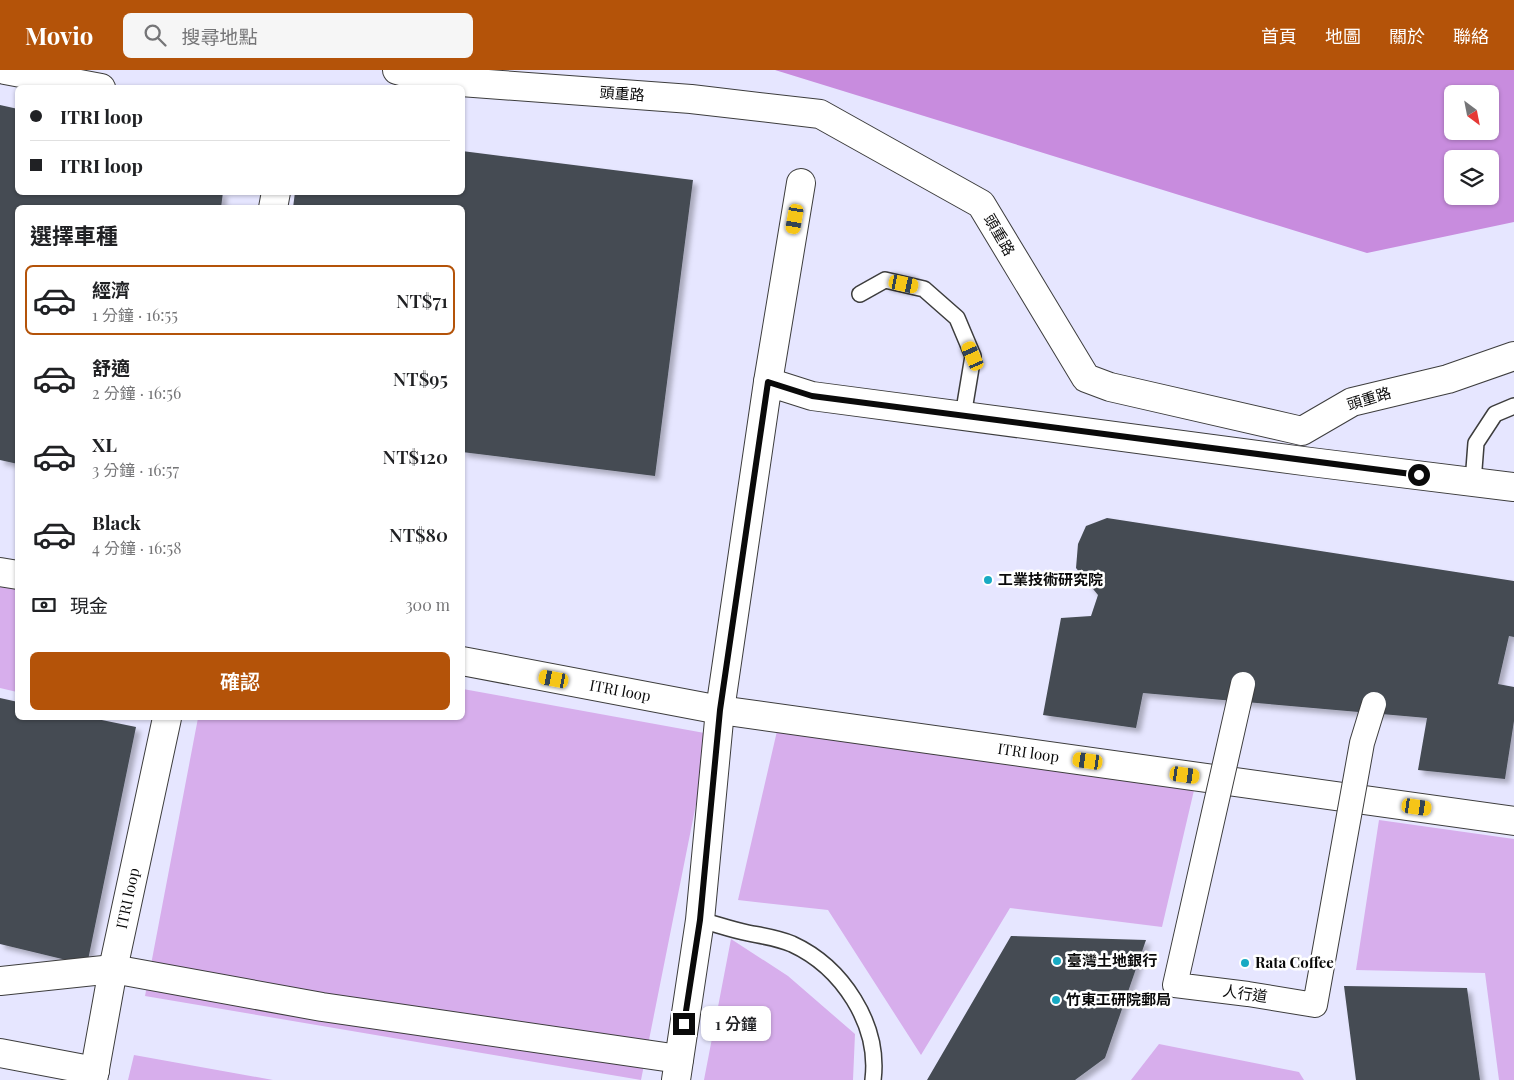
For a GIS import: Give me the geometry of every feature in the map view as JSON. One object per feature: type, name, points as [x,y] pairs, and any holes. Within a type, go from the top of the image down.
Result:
[{"type":"street","points":[[6,70],[85,85]]},
{"type":"street","name":"頭重路","points":[[397,70],[434,80],[691,99],[820,114],[981,204],[1086,378],[1110,387],[1302,431],[1352,402],[1448,379],[1514,356]]},
{"type":"street","points":[[0,981],[113,970],[677,1069],[700,920],[720,710],[768,382],[801,183]]},
{"type":"street","points":[[768,382],[812,396],[1514,487]]},
{"type":"street","points":[[0,572],[15,575]]},
{"type":"street","name":"ITRI loop","points":[[465,663],[720,710],[1514,821]]},
{"type":"street","name":"人行道","points":[[1243,684],[1175,985],[1248,994],[1315,1006],[1362,743],[1374,704]]},
{"type":"street","name":"ITRI loop","points":[[94,1076],[113,970],[167,720]]},
{"type":"street","points":[[0,1053],[94,1076]]},
{"type":"lane","points":[[860,294],[885,280],[924,289],[957,318],[973,356],[963,416]]},
{"type":"lane","points":[[1473,482],[1476,443],[1495,414],[1514,406]]},
{"type":"lane","points":[[700,920],[746,933],[770,936],[792,944],[812,955],[830,970],[846,987],[859,1007],[867,1029],[872,1052],[873,1080]]},
{"type":"shaded area","points":[[775,70],[1514,70],[1514,222],[1367,253]]},
{"type":"shaded area","points":[[0,586],[15,589],[15,692],[0,688]]},
{"type":"shaded area","points":[[465,689],[710,734],[641,1080],[145,996],[198,720],[465,720]]},
{"type":"shaded area","points":[[777,731],[1195,786],[1162,927],[1010,908],[921,1055],[828,910],[738,900]]},
{"type":"shaded area","points":[[1379,820],[1514,839],[1514,1080],[1499,1080],[1485,973],[1356,970]]},
{"type":"shaded area","points":[[731,939],[788,976],[855,1034],[853,1080],[704,1080]]},
{"type":"shaded area","points":[[1159,1044],[1299,1072],[1304,1080],[1131,1080]]},
{"type":"shaded area","points":[[134,1055],[273,1080],[128,1080]]},
{"type":"building","points":[[0,105],[15,108],[15,195],[223,195],[221,205],[15,205],[15,463],[0,460]]},
{"type":"building","points":[[465,151],[693,180],[655,476],[465,452],[465,205],[293,205],[295,195],[465,195]]},
{"type":"building","points":[[1107,518],[1514,581],[1514,637],[1509,636],[1498,684],[1514,687],[1514,721],[1505,779],[1418,770],[1427,718],[1143,693],[1136,728],[1043,715],[1061,618],[1091,616],[1098,595],[1076,568],[1078,544],[1086,526]]},
{"type":"building","points":[[0,698],[15,701],[15,720],[102,720],[136,727],[87,965],[0,944]]},
{"type":"building","points":[[1011,936],[1146,940],[1105,1058],[1075,1080],[927,1080]]},
{"type":"building","points":[[1344,986],[1467,988],[1480,1080],[1356,1080]]},
{"type":"place","name":"工業技術研究院","points":[[988,580]]},
{"type":"place","name":"臺灣土地銀行","points":[[1057,961]]},
{"type":"place","name":"Rata Coffee","points":[[1245,963]]},
{"type":"place","name":"竹東工研院郵局","points":[[1056,1000]]},
{"type":"route","points":[[684,1024],[700,920],[720,710],[768,382],[812,396],[1419,475]]}]
